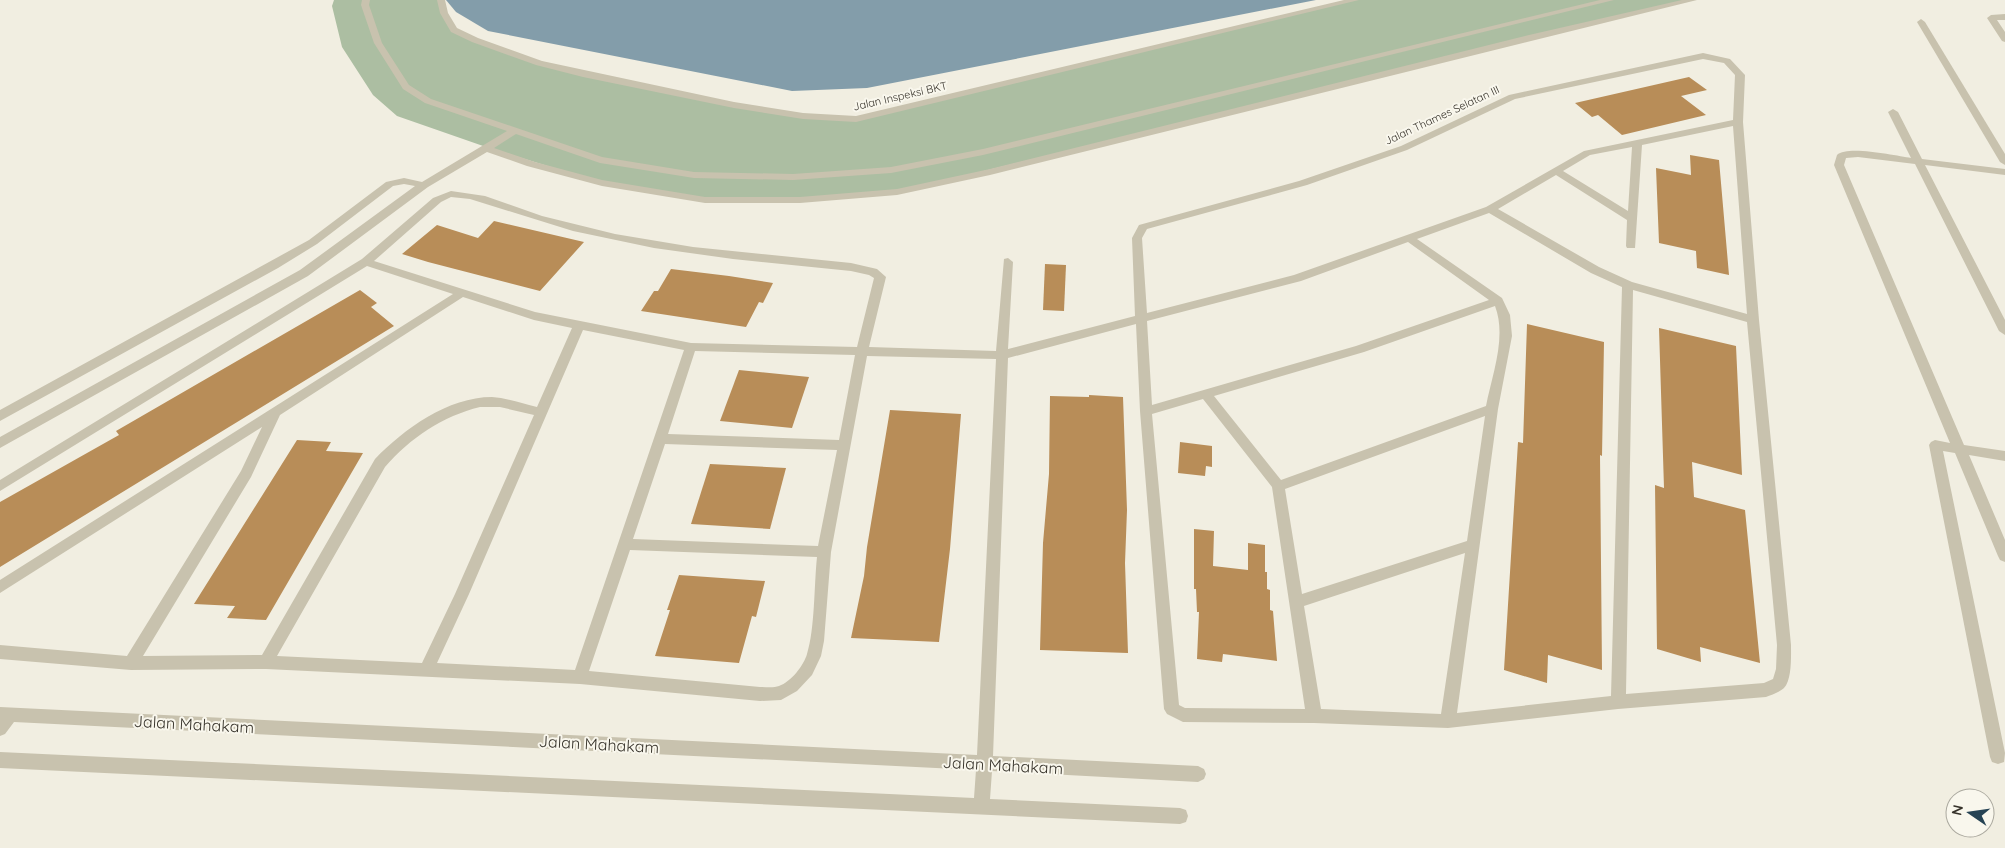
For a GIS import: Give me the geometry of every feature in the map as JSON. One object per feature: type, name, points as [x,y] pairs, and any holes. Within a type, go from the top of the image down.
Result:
[{"type":"street","points":[[366,0],[365,5],[378,43],[406,86],[428,101],[600,160],[694,174],[793,177],[892,170],[983,152],[1610,0]]},
{"type":"street","name":"Jalan Inspeksi BKT","points":[[441,0],[444,13],[454,30],[475,40],[539,62],[583,74],[734,105],[803,116],[856,119],[1355,0]]},
{"type":"street","points":[[486,148],[531,164],[602,183],[705,200],[800,200],[897,192],[990,172],[1529,38],[1693,0]]},
{"type":"street","points":[[2005,17],[1991,18],[2005,39]]},
{"type":"street","points":[[1921,22],[2005,162]]},
{"type":"street","name":"Jalan Thames Selatan III","points":[[1142,319],[1137,238],[1143,227],[1303,183],[1404,148],[1512,97],[1703,56],[1727,61],[1740,75],[1738,122]]},
{"type":"street","points":[[1893,112],[2005,331]]},
{"type":"street","points":[[366,262],[534,316],[691,347],[1002,355],[1297,278],[1490,209],[1587,153],[1738,122],[1753,320],[1784,645],[1783,669],[1779,683],[1766,690],[1618,702],[1448,721],[1314,716],[1183,715],[1172,709],[1146,411],[1142,319]]},
{"type":"street","points":[[0,443],[304,273],[424,185],[515,131]]},
{"type":"street","points":[[1631,246],[1637,143]]},
{"type":"street","points":[[2005,172],[1858,154],[1842,155],[1839,165],[2005,556]]},
{"type":"street","points":[[1556,171],[1633,219]]},
{"type":"street","points":[[0,416],[274,266],[313,242],[390,184],[404,181],[424,185]]},
{"type":"street","points":[[0,486],[366,262],[438,200],[450,194],[464,194],[543,219],[621,239],[694,252],[851,267],[873,272],[880,277],[862,351],[824,552],[817,641],[814,656],[808,670],[800,680],[781,692],[760,694],[580,676],[266,662],[131,663],[0,652]]},
{"type":"street","points":[[1490,209],[1595,270],[1628,285],[1753,320]]},
{"type":"street","points":[[1409,238],[1498,301],[1504,315],[1506,336],[1492,408],[1448,721]]},
{"type":"street","points":[[981,806],[988,718],[1002,355],[1008,262]]},
{"type":"street","points":[[1618,702],[1628,285]]},
{"type":"street","points":[[0,587],[462,293]]},
{"type":"street","points":[[1146,411],[1360,349],[1498,301]]},
{"type":"street","points":[[426,670],[462,594],[579,325]]},
{"type":"street","points":[[580,676],[691,347]]},
{"type":"street","points":[[1206,394],[1278,486],[1314,716]]},
{"type":"street","points":[[266,662],[380,462],[388,452],[430,423],[471,404],[493,402],[540,412]]},
{"type":"street","points":[[1278,486],[1492,408]]},
{"type":"street","points":[[131,663],[242,480],[276,412]]},
{"type":"street","points":[[660,439],[844,445]]},
{"type":"street","points":[[1998,757],[1935,445],[2005,456]]},
{"type":"street","points":[[624,544],[824,552]]},
{"type":"street","points":[[1296,602],[1472,545]]},
{"type":"street","points":[[0,729],[5,714]]},
{"type":"street","name":"Jalan Mahakam","points":[[5,714],[1198,774]]},
{"type":"street","points":[[0,760],[1180,816]]},
{"type":"green space","points":[[334,0],[441,0],[454,30],[510,53],[599,77],[803,116],[856,119],[1355,0],[1693,0],[897,192],[800,200],[705,200],[602,183],[486,147],[397,116],[373,95],[342,47],[332,6]]},
{"type":"water","points":[[446,0],[1316,0],[867,88],[792,91],[488,31],[456,12]]},
{"type":"building","points":[[1689,77],[1707,90],[1681,96],[1706,115],[1622,135],[1598,115],[1592,117],[1575,103]]},
{"type":"building","points":[[1690,155],[1719,160],[1729,275],[1697,268],[1696,251],[1659,243],[1656,168],[1691,175]]},
{"type":"building","points":[[494,221],[584,242],[540,291],[402,254],[437,225],[478,238]]},
{"type":"building","points":[[1045,264],[1066,265],[1064,311],[1043,310]]},
{"type":"building","points":[[671,269],[773,283],[763,303],[759,302],[746,327],[641,311],[654,291],[658,291]]},
{"type":"building","points":[[360,290],[377,303],[371,307],[394,326],[0,567],[0,502],[119,435],[116,431]]},
{"type":"building","points":[[1527,324],[1604,342],[1602,456],[1600,455],[1602,670],[1548,655],[1547,683],[1504,670],[1518,442],[1523,443]]},
{"type":"building","points":[[1659,328],[1736,346],[1742,475],[1692,462],[1694,497],[1745,510],[1760,663],[1700,647],[1701,662],[1657,649],[1655,485],[1664,488]]},
{"type":"building","points":[[739,370],[809,377],[792,428],[720,421]]},
{"type":"building","points":[[1089,395],[1123,397],[1127,510],[1125,563],[1128,653],[1040,650],[1043,543],[1049,474],[1050,396],[1089,397]]},
{"type":"building","points":[[890,410],[961,414],[950,549],[939,642],[851,638],[864,576],[867,547]]},
{"type":"building","points":[[297,440],[331,442],[326,451],[363,453],[266,620],[227,618],[235,606],[194,604]]},
{"type":"building","points":[[1180,442],[1212,446],[1212,467],[1206,466],[1205,476],[1178,473]]},
{"type":"building","points":[[710,464],[786,468],[770,529],[691,524]]},
{"type":"building","points":[[1194,529],[1214,531],[1213,566],[1248,570],[1248,543],[1265,545],[1265,572],[1267,572],[1267,589],[1270,590],[1270,610],[1273,611],[1277,661],[1223,654],[1222,662],[1197,659],[1199,612],[1197,612],[1196,589],[1194,589]]},
{"type":"building","points":[[679,575],[765,581],[756,617],[752,616],[739,663],[655,656],[670,610],[667,610]]}]
